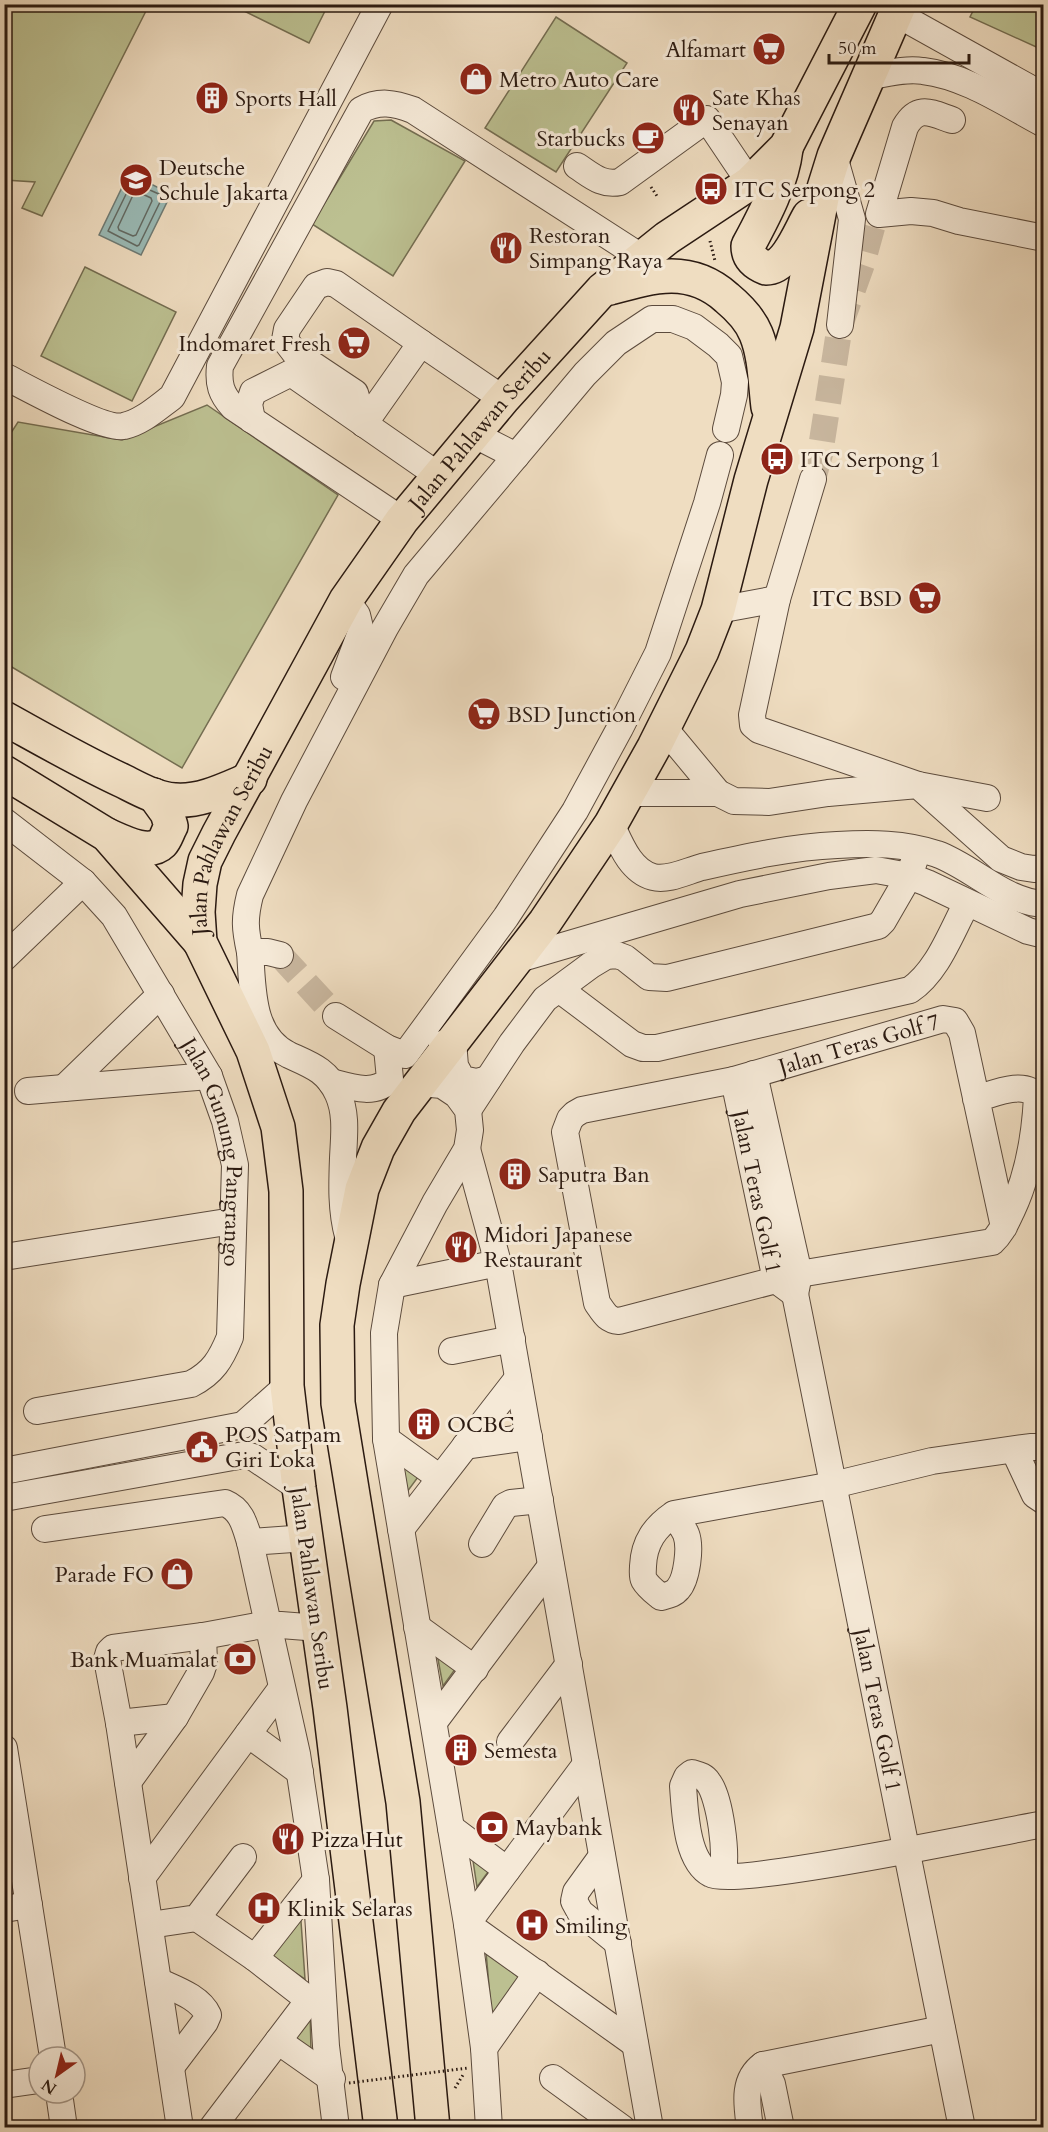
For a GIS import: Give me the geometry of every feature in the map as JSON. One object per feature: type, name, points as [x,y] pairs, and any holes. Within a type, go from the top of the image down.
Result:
[{"type":"main road","name":"Jalan Pahlawan Seribu","points":[[381,2127],[287,1386],[286,1191],[278,1127],[253,1051],[200,942],[198,912],[200,884],[205,861],[346,600],[402,520],[503,399],[602,290],[684,226],[750,183],[786,147],[860,4]]},
{"type":"main road","points":[[433,2127],[403,1802],[338,1403],[338,1325],[350,1245],[362,1189],[378,1148],[399,1111],[404,1062],[453,1041],[545,922],[611,824],[629,793],[702,651],[718,610],[751,480],[797,328],[824,188],[834,156],[897,9]]},
{"type":"main road","points":[[786,147],[780,179],[748,246],[749,254],[758,265],[772,268],[782,262],[824,188]]},
{"type":"main road","points":[[602,290],[666,275],[689,277],[715,287],[750,322],[756,335],[762,359],[769,420]]},
{"type":"main road","points":[[4,718],[78,760],[154,795],[173,800],[189,800],[216,793],[250,779]]},
{"type":"main road","points":[[4,772],[107,835],[134,846],[154,848],[162,844],[171,826],[167,813],[154,795]]},
{"type":"main road","points":[[107,835],[200,942]]},
{"type":"street","points":[[4,376],[101,423],[122,427],[147,416],[172,397],[380,4]]},
{"type":"street","points":[[897,9],[1044,96]]},
{"type":"street","points":[[985,92],[992,67]]},
{"type":"street","points":[[867,77],[908,70],[923,71],[960,81],[1044,124]]},
{"type":"street","points":[[402,520],[233,407],[224,397],[220,386],[220,366],[361,110],[372,104],[386,103],[413,110],[642,257]]},
{"type":"street","points":[[952,120],[919,112],[911,116],[905,127],[879,214],[911,211],[933,213],[959,221],[1044,238]]},
{"type":"street","points":[[554,201],[580,162],[602,182],[612,184],[620,182],[707,118],[750,183]]},
{"type":"street","points":[[834,156],[852,219],[840,325]]},
{"type":"street","points":[[364,424],[355,393],[295,352],[285,340],[287,329],[316,286],[327,282],[336,284],[503,399]]},
{"type":"street","points":[[350,1245],[343,1220],[342,1204],[344,1130],[342,1107],[331,1082],[323,1073],[307,1061],[288,1054],[270,1040],[258,1019],[253,1002],[250,952],[245,928],[250,895],[294,801],[385,628],[416,575],[585,374],[616,343],[652,319],[673,319],[694,327],[718,345],[729,356],[735,382],[726,429]]},
{"type":"street","points":[[364,424],[421,343]]},
{"type":"street","points":[[252,420],[249,404],[253,392],[291,373],[439,476]]},
{"type":"street","points":[[473,434],[516,456]]},
{"type":"street","points":[[331,1082],[356,1088],[375,1089],[384,1086],[404,1062],[519,898],[574,811],[658,653],[707,503],[720,455]]},
{"type":"street","points":[[816,490],[777,599],[751,720],[755,728],[918,785],[987,798]]},
{"type":"street","points":[[718,610],[777,599]]},
{"type":"street","points":[[337,719],[344,676],[361,632],[357,615],[346,600]]},
{"type":"street","points":[[658,653],[702,651]]},
{"type":"street","points":[[633,703],[668,721],[718,793]]},
{"type":"street","points":[[629,793],[718,793],[734,801],[770,802],[828,793],[918,785],[1000,859],[1021,867],[1044,868]]},
{"type":"street","name":"Jalan Gunung Pangrango","points":[[4,821],[83,882],[114,916],[209,1076],[225,1121],[235,1165],[230,1337],[223,1354],[211,1372],[191,1384],[37,1411]]},
{"type":"street","points":[[611,824],[624,852],[636,867],[652,877],[669,876],[796,848],[890,843],[938,854],[1030,903],[1044,904]]},
{"type":"street","points":[[468,1110],[512,1042],[545,999],[591,965],[611,955],[625,958],[649,976],[667,978],[878,926],[909,876],[918,850]]},
{"type":"street","points":[[515,960],[740,894],[829,876],[876,870],[909,876],[1028,932],[1044,935]]},
{"type":"street","points":[[4,958],[83,882]]},
{"type":"street","points":[[559,989],[633,1044],[643,1048],[657,1048],[910,990],[918,984],[933,965],[967,903]]},
{"type":"street","points":[[250,952],[280,955]]},
{"type":"street","points":[[64,1088],[161,994]]},
{"type":"street","points":[[336,1016],[458,1095],[468,1110],[470,1130],[467,1149],[435,1203],[392,1285],[384,1333],[386,1439],[467,1924],[494,2123]]},
{"type":"street","name":"Jalan Teras Golf 7","points":[[790,1283],[619,1321],[606,1317],[597,1303],[565,1132],[570,1119],[582,1110],[744,1077],[943,1018],[948,1019],[960,1028],[1004,1227]]},
{"type":"street","points":[[453,1041],[455,1066],[462,1079],[476,1082],[488,1079]]},
{"type":"street","points":[[28,1091],[209,1076]]},
{"type":"street","name":"Jalan Teras Golf 1","points":[[744,1077],[833,1485],[962,2127]]},
{"type":"street","points":[[790,1283],[992,1242],[1004,1227],[1019,1194],[1031,1156],[1038,1096],[1031,1090],[1020,1088],[976,1099]]},
{"type":"street","points":[[467,1149],[498,1263],[650,2127]]},
{"type":"street","points":[[4,1257],[233,1221]]},
{"type":"street","points":[[392,1285],[498,1263]]},
{"type":"street","points":[[452,1351],[512,1339]]},
{"type":"street","points":[[401,1529],[518,1378]]},
{"type":"street","points":[[4,1471],[243,1425],[287,1386]]},
{"type":"street","points":[[465,1446],[529,1437]]},
{"type":"street","points":[[386,1439],[440,1478]]},
{"type":"street","points":[[674,1514],[833,1485],[932,1461],[1044,1447]]},
{"type":"street","points":[[1014,1450],[1035,1496],[1044,1501]]},
{"type":"street","points":[[4,1498],[244,1455],[253,1457],[299,1488]]},
{"type":"street","points":[[482,1544],[505,1506],[511,1503],[540,1500]]},
{"type":"street","points":[[45,1529],[225,1503],[234,1507],[240,1514],[250,1542],[262,1626],[281,1689],[300,1772],[316,1880],[316,2000],[326,2046],[340,2081],[336,2127]]},
{"type":"street","points":[[250,1542],[306,1538]]},
{"type":"street","points":[[434,1722],[551,1566]]},
{"type":"street","points":[[180,2127],[119,1723],[107,1659],[113,1648],[262,1626],[319,1628]]},
{"type":"street","points":[[417,1627],[475,1669]]},
{"type":"street","points":[[128,1782],[175,1717],[201,1672],[204,1663],[203,1636]]},
{"type":"street","points":[[510,1742],[569,1664]]},
{"type":"street","points":[[142,1878],[281,1689]]},
{"type":"street","points":[[119,1723],[175,1717]]},
{"type":"street","points":[[248,1734],[300,1772]]},
{"type":"street","points":[[4,1748],[17,1907],[50,2045]]},
{"type":"street","points":[[467,1924],[586,1764]]},
{"type":"street","points":[[722,1875],[743,1876],[810,1867],[1044,1824]]},
{"type":"street","points":[[451,1828],[507,1870]]},
{"type":"street","points":[[602,1856],[576,1892],[574,1901],[580,1912],[618,1943]]},
{"type":"street","points":[[197,1918],[243,1857]]},
{"type":"street","points":[[255,1958],[316,1880]]},
{"type":"street","points":[[150,1925],[197,1918],[316,2000]]},
{"type":"street","points":[[467,1924],[636,2044]]},
{"type":"street","points":[[484,2048],[537,1973]]},
{"type":"street","points":[[158,1981],[190,1997],[202,2006],[208,2015],[171,2067]]},
{"type":"street","points":[[213,2127],[278,2041],[316,2000]]},
{"type":"street","points":[[750,2127],[748,2089],[751,2077],[763,2065],[942,2029]]},
{"type":"street","points":[[278,2041],[340,2081]]},
{"type":"street","points":[[763,2065],[772,2084],[781,2127]]},
{"type":"street","points":[[553,2078],[622,2127]]},
{"type":"street","points":[[4,2085],[27,2082]]},
{"type":"street","points":[[61,2105],[64,2127]]},
{"type":"path","points":[[340,2081],[468,2068]]},
{"type":"green space","points":[[4,5],[149,5],[42,216],[22,208],[35,182],[5,180]]},
{"type":"green space","points":[[232,5],[328,5],[309,43]]},
{"type":"green space","points":[[976,5],[1043,5],[1043,50],[970,17]]},
{"type":"green space","points":[[556,17],[627,63],[556,172],[485,128]]},
{"type":"green space","points":[[391,120],[465,161],[393,276],[312,224],[374,121]]},
{"type":"green space","points":[[85,267],[176,312],[132,401],[41,356]]},
{"type":"green space","points":[[207,405],[338,495],[182,768],[5,663],[5,442],[18,422],[122,440]]},
{"type":"green space","points":[[401,1459],[421,1473],[407,1492]]},
{"type":"green space","points":[[437,1654],[456,1668],[443,1686]]},
{"type":"green space","points":[[472,1854],[491,1868],[477,1887]]},
{"type":"green space","points":[[300,1907],[305,1979],[269,1955]]},
{"type":"green space","points":[[486,1952],[521,1979],[492,2019]]},
{"type":"green space","points":[[310,2008],[311,2052],[288,2037]]},
{"type":"water","points":[[129,173],[171,194],[141,255],[99,235]]},
{"type":"tunnel","points":[[813,479],[820,454],[840,325],[862,264],[873,224],[879,214]]},
{"type":"tunnel","points":[[280,955],[336,1016]]},
{"type":"place","name":"Alfamart","points":[[769,49]]},
{"type":"place","name":"Metro Auto Care","points":[[476,79]]},
{"type":"place","name":"Sports Hall","points":[[212,98]]},
{"type":"place","name":"Sate Khas Senayan","points":[[689,110]]},
{"type":"place","name":"Starbucks","points":[[648,138]]},
{"type":"place","name":"Deutsche Schule Jakarta","points":[[136,180]]},
{"type":"place","name":"ITC Serpong 2","points":[[711,189]]},
{"type":"place","name":"Restoran Simpang Raya","points":[[506,248]]},
{"type":"place","name":"Indomaret Fresh","points":[[354,343]]},
{"type":"place","name":"ITC Serpong 1","points":[[777,459]]},
{"type":"place","name":"ITC BSD","points":[[925,598]]},
{"type":"place","name":"BSD Junction","points":[[484,714]]},
{"type":"place","name":"Saputra Ban","points":[[515,1174]]},
{"type":"place","name":"Midori Japanese Restaurant","points":[[461,1247]]},
{"type":"place","name":"OCBC","points":[[424,1424]]},
{"type":"place","name":"POS Satpam Giri Loka","points":[[202,1447]]},
{"type":"place","name":"Parade FO","points":[[177,1574]]},
{"type":"place","name":"Bank Muamalat","points":[[240,1659]]},
{"type":"place","name":"Semesta","points":[[461,1750]]},
{"type":"place","name":"Maybank","points":[[492,1827]]},
{"type":"place","name":"Pizza Hut","points":[[288,1839]]},
{"type":"place","name":"Klinik Selaras","points":[[264,1908]]},
{"type":"place","name":"Smiling","points":[[532,1925]]}]
